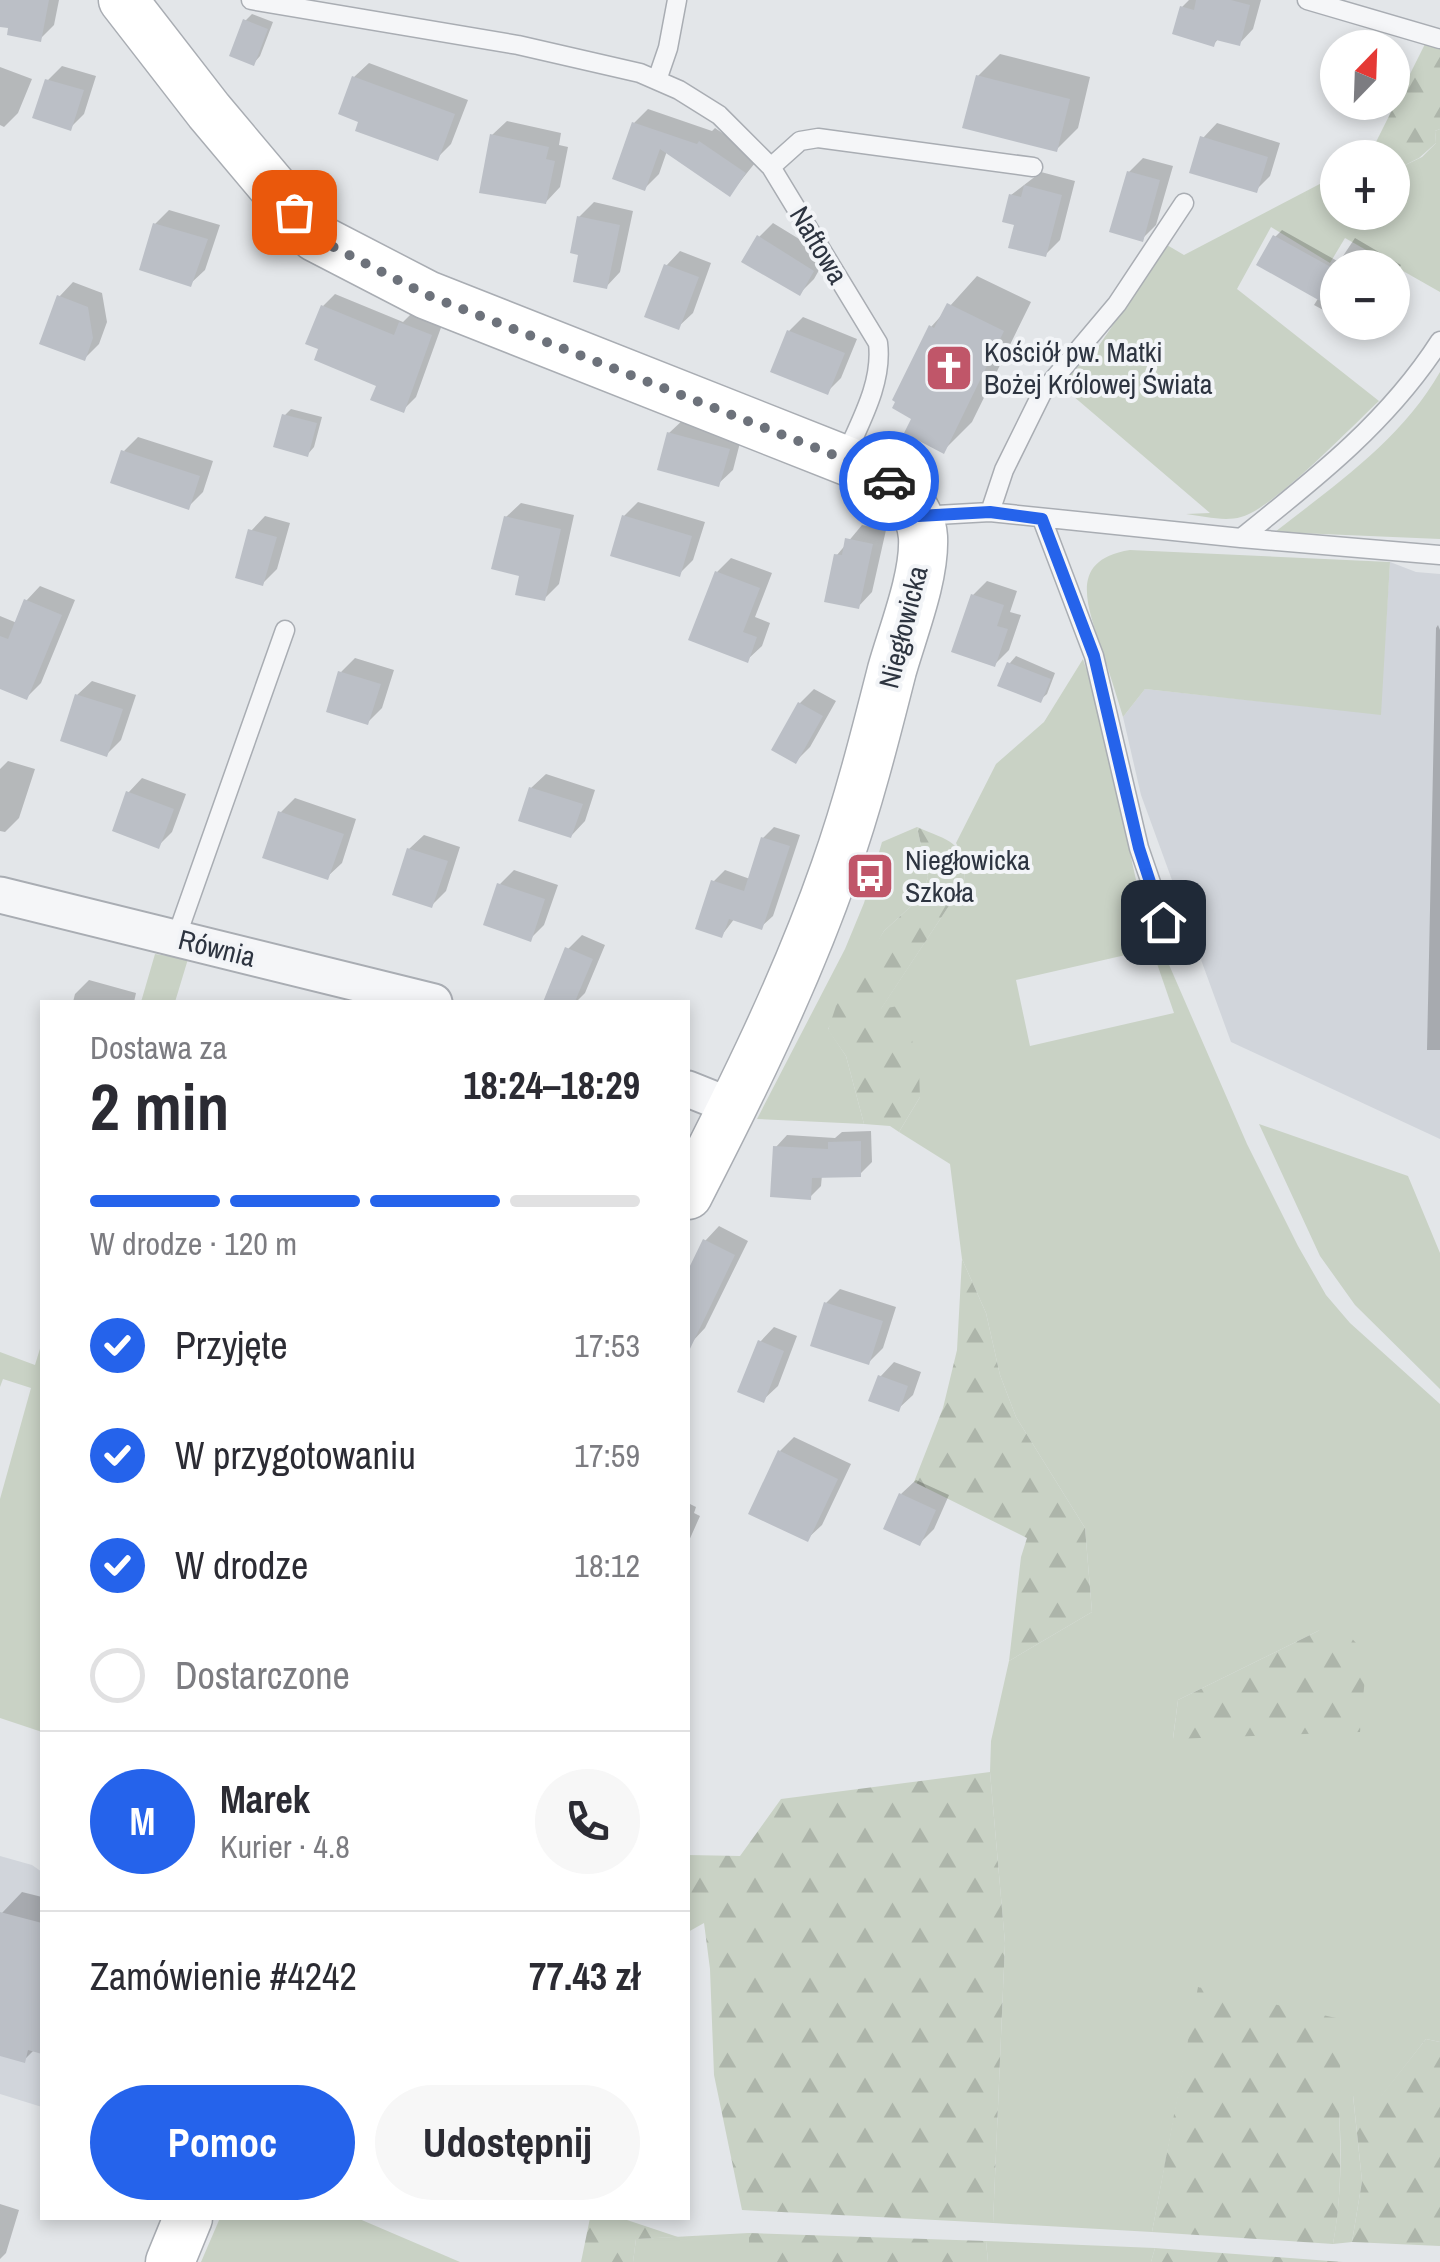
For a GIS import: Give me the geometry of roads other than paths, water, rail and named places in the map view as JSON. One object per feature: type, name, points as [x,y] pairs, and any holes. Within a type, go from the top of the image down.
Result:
[{"type":"street","points":[[122,0],[314,237],[427,295],[875,472],[894,484],[918,516]]},
{"type":"street","name":"Niegłowicka","points":[[690,1192],[805,946],[841,850],[918,574],[923,536],[918,516]]},
{"type":"street","name":"Równia","points":[[0,895],[426,1000]]},
{"type":"street","points":[[690,1090],[733,1107]]},
{"type":"lane","name":"Naftowa","points":[[251,0],[518,45],[622,68],[657,80],[719,115],[771,167],[878,342],[880,362],[875,384],[844,459]]},
{"type":"lane","points":[[657,80],[677,0]]},
{"type":"lane","points":[[1307,0],[1440,39]]},
{"type":"lane","points":[[771,167],[800,142],[818,138],[1033,167]]},
{"type":"lane","points":[[990,512],[1004,470],[1042,392],[1117,304],[1184,204]]},
{"type":"lane","points":[[1240,538],[1364,435],[1402,395],[1440,341]]},
{"type":"lane","points":[[918,516],[990,512],[1440,555]]},
{"type":"lane","points":[[1042,519],[1094,656],[1139,848],[1171,941]]},
{"type":"lane","points":[[176,938],[285,630]]},
{"type":"place","name":"Kościół pw. Matki Bożej Królowej Świata","points":[[949,368]]},
{"type":"place","name":"Niegłowicka Szkoła","points":[[870,876]]}]
